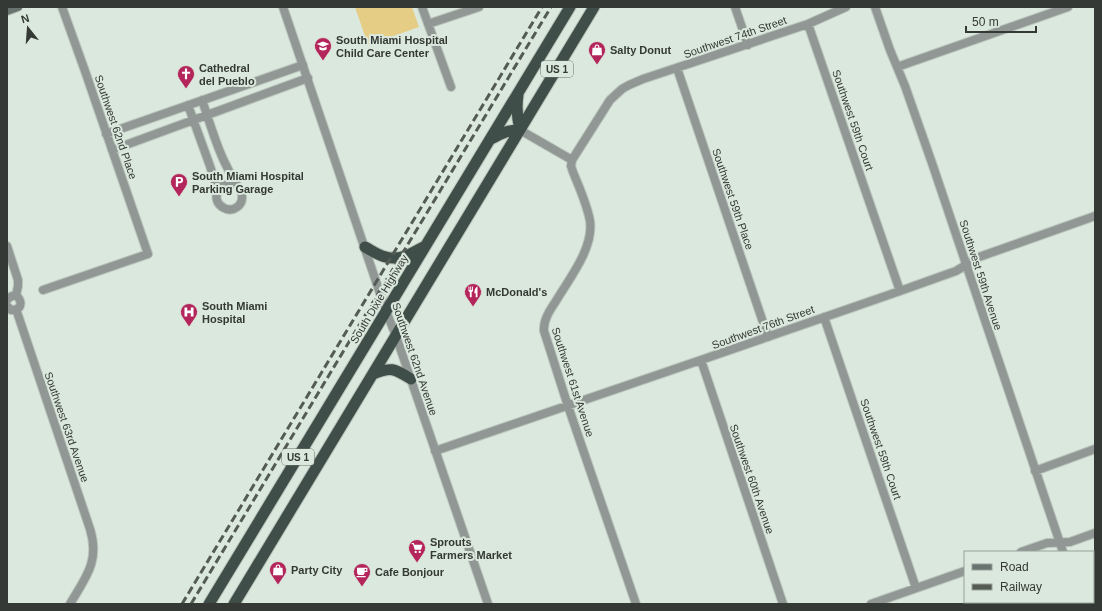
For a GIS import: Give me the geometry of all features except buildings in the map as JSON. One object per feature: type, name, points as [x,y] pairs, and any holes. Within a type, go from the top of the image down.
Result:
[{"type":"highway","name":"South Dixie Highway","points":[[209,604],[570,7]]},
{"type":"highway","name":"US 1","points":[[234,604],[594,7]]},
{"type":"highway","points":[[490,139],[510,130],[520,130],[516,110],[518,93]]},
{"type":"highway","points":[[365,247],[385,257],[401,258],[408,256],[426,246]]},
{"type":"highway","points":[[373,374],[383,370],[393,369],[411,379]]},
{"type":"main road","points":[[7,10],[18,7]]},
{"type":"street","name":"Southwest 62nd Place","points":[[43,290],[148,254],[62,7]]},
{"type":"street","name":"Southwest 62nd Avenue","points":[[283,7],[386,311],[411,379],[488,604]]},
{"type":"street","points":[[422,7],[451,87]]},
{"type":"street","points":[[428,24],[479,7]]},
{"type":"street","points":[[735,7],[748,45]]},
{"type":"street","name":"Southwest 74th Street","points":[[572,160],[610,100],[622,89],[636,82],[808,24],[846,7]]},
{"type":"street","name":"Southwest 59th Avenue","points":[[875,7],[933,166],[1063,551]]},
{"type":"street","points":[[897,67],[1068,7]]},
{"type":"street","name":"Southwest 59th Court","points":[[808,24],[900,291]]},
{"type":"street","points":[[106,134],[303,65]]},
{"type":"street","name":"Southwest 59th Place","points":[[677,68],[768,337]]},
{"type":"street","points":[[112,150],[308,78]]},
{"type":"street","points":[[202,100],[223,159],[241,191],[242,198],[240,204],[233,209],[225,209],[219,205],[216,197],[222,186],[228,184],[237,186]]},
{"type":"street","points":[[188,105],[218,191]]},
{"type":"street","points":[[520,130],[572,160]]},
{"type":"street","name":"Southwest 61st Avenue","points":[[572,160],[571,166],[588,211],[590,222],[589,237],[580,260],[548,314],[543,326],[568,406],[636,604]]},
{"type":"street","name":"Southwest 76th Street","points":[[435,451],[900,291],[956,271],[979,257],[1095,216]]},
{"type":"street","name":"Southwest 63rd Avenue","points":[[7,246],[18,280],[16,296],[19,298],[21,303],[16,309],[94,544],[94,553],[90,570],[70,604]]},
{"type":"street","points":[[7,300],[10,297],[16,296]]},
{"type":"street","points":[[7,306],[11,310],[16,309]]},
{"type":"street","name":"Southwest 59th Court","points":[[824,317],[916,588]]},
{"type":"street","name":"Southwest 60th Avenue","points":[[701,360],[783,604]]},
{"type":"street","points":[[1035,470],[1095,449]]},
{"type":"street","points":[[1024,551],[1047,543],[1070,542],[1095,533]]},
{"type":"street","points":[[871,604],[964,571]]},
{"type":"shaded area","points":[[355,7],[412,7],[419,27],[368,45]]},
{"type":"railway","points":[[182,604],[542,7]]},
{"type":"railway","points":[[191,604],[551,7]]},
{"type":"place","name":"South Miami Hospital Child Care Center","points":[[323,61]]},
{"type":"place","name":"Salty Donut","points":[[597,65]]},
{"type":"place","name":"Cathedral del Pueblo","points":[[186,89]]},
{"type":"place","name":"South Miami Hospital Parking Garage","points":[[179,197]]},
{"type":"place","name":"McDonald's","points":[[473,307]]},
{"type":"place","name":"South Miami Hospital","points":[[189,327]]},
{"type":"place","name":"Sprouts Farmers Market","points":[[417,563]]},
{"type":"place","name":"Party City","points":[[278,585]]},
{"type":"place","name":"Cafe Bonjour","points":[[362,587]]}]
